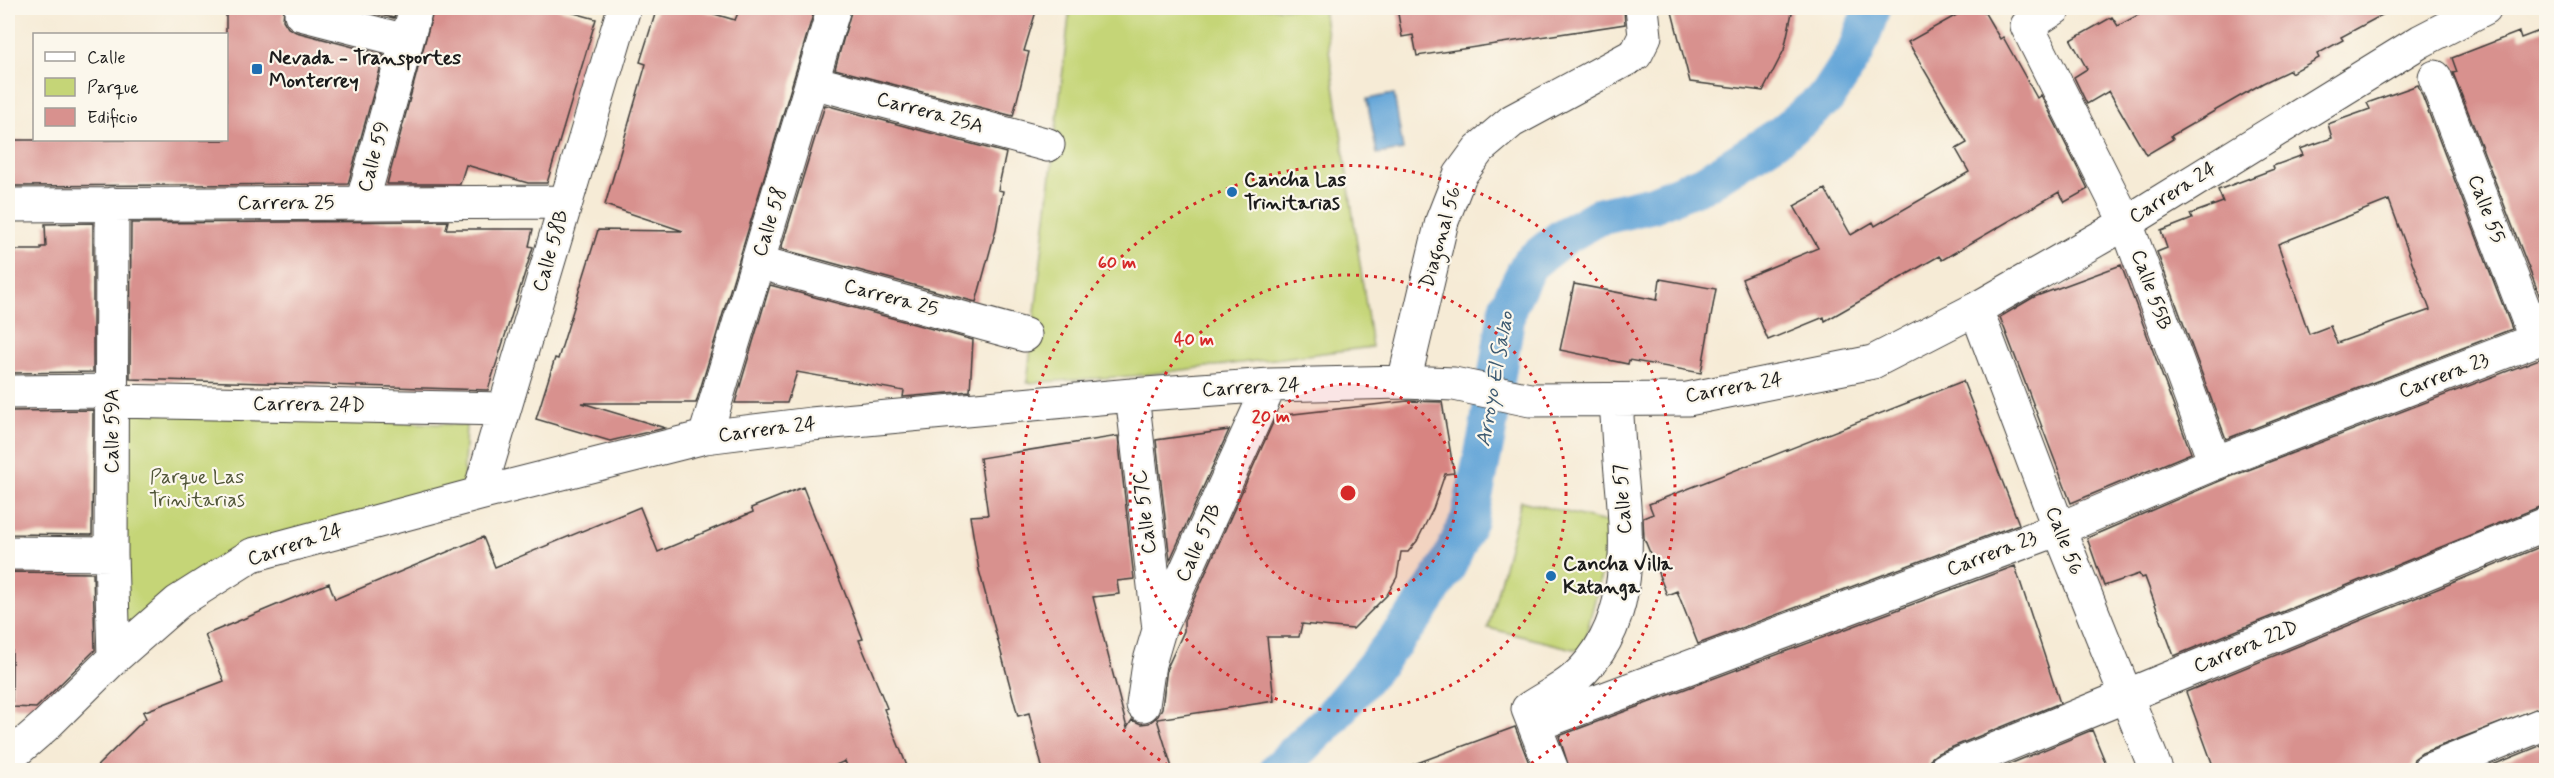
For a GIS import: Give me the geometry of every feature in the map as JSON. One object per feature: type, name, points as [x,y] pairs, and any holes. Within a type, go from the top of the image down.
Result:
[{"type":"street","name":"Calle 59","points":[[362,203],[416,8]]},
{"type":"street","name":"Calle 58B","points":[[479,494],[624,8]]},
{"type":"street","name":"Calle 58","points":[[705,437],[834,8]]},
{"type":"street","name":"Diagonal 56","points":[[1404,382],[1442,221],[1460,176],[1479,149],[1512,121],[1636,54],[1645,36],[1642,8]]},
{"type":"street","name":"Calle 55B","points":[[2055,8],[2027,26],[2126,223],[2215,463]]},
{"type":"street","name":"Carrera 24","points":[[8,758],[45,726],[114,658],[178,602],[252,555],[479,494],[705,437],[811,424],[1270,385],[1404,382],[1454,384],[1530,400],[1688,399],[1873,362],[1976,309],[2126,223],[2421,42],[2485,8]]},
{"type":"street","points":[[301,14],[406,41]]},
{"type":"street","name":"Calle 55","points":[[2435,77],[2541,338]]},
{"type":"street","name":"Carrera 25A","points":[[813,81],[1048,145]]},
{"type":"street","name":"Carrera 25","points":[[8,205],[566,202]]},
{"type":"street","name":"Calle 59A","points":[[112,204],[111,554],[114,658]]},
{"type":"street","name":"Carrera 25","points":[[757,262],[1025,335]]},
{"type":"street","name":"Calle 56","points":[[1976,309],[2059,529],[2156,771]]},
{"type":"street","name":"Carrera 23","points":[[1535,725],[2059,529],[2215,463],[2541,338]]},
{"type":"street","name":"Calle 57B","points":[[1143,705],[1149,664],[1159,630],[1270,385]]},
{"type":"street","name":"Carrera 24D","points":[[8,392],[504,409]]},
{"type":"street","name":"Calle 57C","points":[[1132,395],[1159,630]]},
{"type":"street","name":"Calle 57","points":[[1552,771],[1528,709],[1575,678],[1594,656],[1611,632],[1621,601],[1627,522],[1616,401]]},
{"type":"street","name":"Carrera 22D","points":[[1945,771],[2547,524]]},
{"type":"street","points":[[8,553],[111,554]]},
{"type":"street","points":[[2429,771],[2547,723]]},
{"type":"street","points":[[8,725],[45,726]]},
{"type":"green space","points":[[1070,8],[1323,8],[1372,347],[1134,376],[1027,383]]},
{"type":"green space","name":"Parque Las Trinitarias","points":[[123,411],[466,425],[463,487],[329,522],[123,634]]},
{"type":"green space","name":"Cancha Villa Katanga","points":[[1521,501],[1614,524],[1582,651],[1488,628]]},
{"type":"water","points":[[1394,94],[1403,150],[1377,154],[1367,99]]},
{"type":"building","points":[[226,8],[284,8],[283,20],[288,28],[296,32],[384,55],[348,184],[12,186],[10,140],[228,141],[228,33],[226,33]]},
{"type":"building","points":[[351,8],[397,8],[394,18]]},
{"type":"building","points":[[434,8],[556,8],[596,19],[547,183],[528,183],[466,165],[460,184],[387,184]]},
{"type":"building","points":[[657,8],[694,8],[735,20],[740,8],[815,8],[696,403],[582,403],[665,428],[610,441],[536,419],[555,358],[558,359],[598,230],[683,231],[605,205],[646,64],[640,62]]},
{"type":"building","points":[[852,8],[1037,8],[1024,51],[1029,52],[1013,116],[835,69]]},
{"type":"building","points":[[1397,8],[1624,8],[1625,24],[1417,56],[1413,35],[1402,37]]},
{"type":"building","points":[[1671,8],[1793,8],[1784,50],[1763,91],[1690,82]]},
{"type":"building","points":[[1969,8],[1982,8],[2000,39],[2003,37],[2037,98],[2041,95],[2088,189],[2065,202],[2059,192],[1942,260],[1939,256],[1825,321],[1824,317],[1768,340],[1742,279],[1818,248],[1794,206],[1825,189],[1851,235],[1873,222],[1875,226],[1969,172],[1956,149],[1967,143],[1908,42]]},
{"type":"building","points":[[2151,8],[2395,8],[2341,37],[2343,40],[2317,54],[2319,58],[2291,73],[2290,70],[2263,83],[2171,136],[2173,139],[2146,155],[2109,91],[2087,104],[2074,77],[2087,69],[2071,40],[2112,17],[2118,26]]},
{"type":"building","points":[[2547,28],[2547,315],[2453,73],[2457,72],[2452,58],[2519,32],[2521,38]]},
{"type":"building","points":[[2418,85],[2512,329],[2226,439],[2157,252],[2167,248],[2161,231],[2192,219],[2190,214],[2223,202],[2218,190],[2274,169],[2273,166],[2303,155],[2300,149],[2332,138],[2328,124],[2370,109],[2367,103]],"holes":[[[2389,200],[2430,310],[2337,343],[2330,326],[2309,334],[2278,244]]]},
{"type":"building","points":[[825,105],[1006,153],[998,190],[1003,191],[996,229],[976,302],[781,249]]},
{"type":"building","points":[[448,221],[446,229],[533,229],[529,246],[533,247],[488,390],[130,379],[131,223]]},
{"type":"building","points":[[93,223],[93,372],[8,373],[8,250],[41,250],[41,247],[46,247],[45,224]]},
{"type":"building","points":[[2121,265],[2191,453],[2071,503],[2000,317],[2034,297]]},
{"type":"building","points":[[1660,279],[1716,289],[1701,373],[1629,360],[1628,364],[1560,350],[1574,284],[1657,300]]},
{"type":"building","points":[[770,285],[973,340],[970,391],[903,397],[904,391],[797,372],[787,403],[735,403]]},
{"type":"building","points":[[2547,356],[2547,506],[2539,507],[2174,656],[2145,577],[2141,578],[2139,574],[2104,586],[2087,538],[2222,480]]},
{"type":"building","points":[[1963,381],[2019,524],[1698,644],[1677,591],[1667,595],[1644,538],[1643,518],[1653,514],[1649,504]]},
{"type":"building","points":[[1408,401],[1442,402],[1454,473],[1445,474],[1433,509],[1417,541],[1408,552],[1401,552],[1397,577],[1387,595],[1353,629],[1302,624],[1299,637],[1267,637],[1274,701],[1157,719],[1173,771],[1043,771],[1029,713],[1018,716],[979,570],[970,516],[988,515],[980,458],[1118,436],[1134,579],[1117,581],[1119,594],[1093,597],[1127,728],[1132,720],[1141,724],[1149,723],[1158,716],[1162,708],[1167,668],[1184,631],[1184,621],[1276,416]]},
{"type":"building","points":[[93,410],[92,535],[11,534],[10,411]]},
{"type":"building","points":[[1229,430],[1170,560],[1156,440]]},
{"type":"building","points":[[803,487],[863,639],[859,640],[887,708],[884,709],[909,771],[849,771],[845,761],[822,771],[92,771],[146,718],[143,712],[224,681],[205,635],[329,583],[335,599],[483,537],[495,567],[640,507],[658,552],[753,512],[751,508]]},
{"type":"building","points":[[2547,544],[2547,705],[2422,753],[2414,759],[2411,771],[2215,771],[2186,692]]},
{"type":"building","points":[[2015,566],[2060,703],[1938,753],[1930,759],[1927,771],[1570,771],[1559,736]]},
{"type":"building","points":[[12,572],[93,573],[95,650],[36,708],[12,707]]},
{"type":"building","points":[[1515,727],[1532,771],[1406,771],[1406,767]]},
{"type":"building","points":[[2092,730],[2109,771],[1993,771]]},
{"type":"building","points":[[2547,743],[2547,771],[2478,771]]},
{"type":"waterway","name":"Arroyo El Salao","points":[[1278,770],[1329,720],[1373,668],[1418,612],[1448,565],[1469,520],[1487,435],[1508,306],[1529,264],[1563,237],[1598,217],[1653,204],[1707,182],[1782,134],[1827,97],[1855,54],[1872,8]]},
{"type":"place","name":"Nevada - Transportes Monterrey","points":[[257,69]]},
{"type":"place","name":"Cancha Las Trinitarias","points":[[1232,192]]},
{"type":"place","name":"Cancha Villa Katanga","points":[[1551,576]]}]
